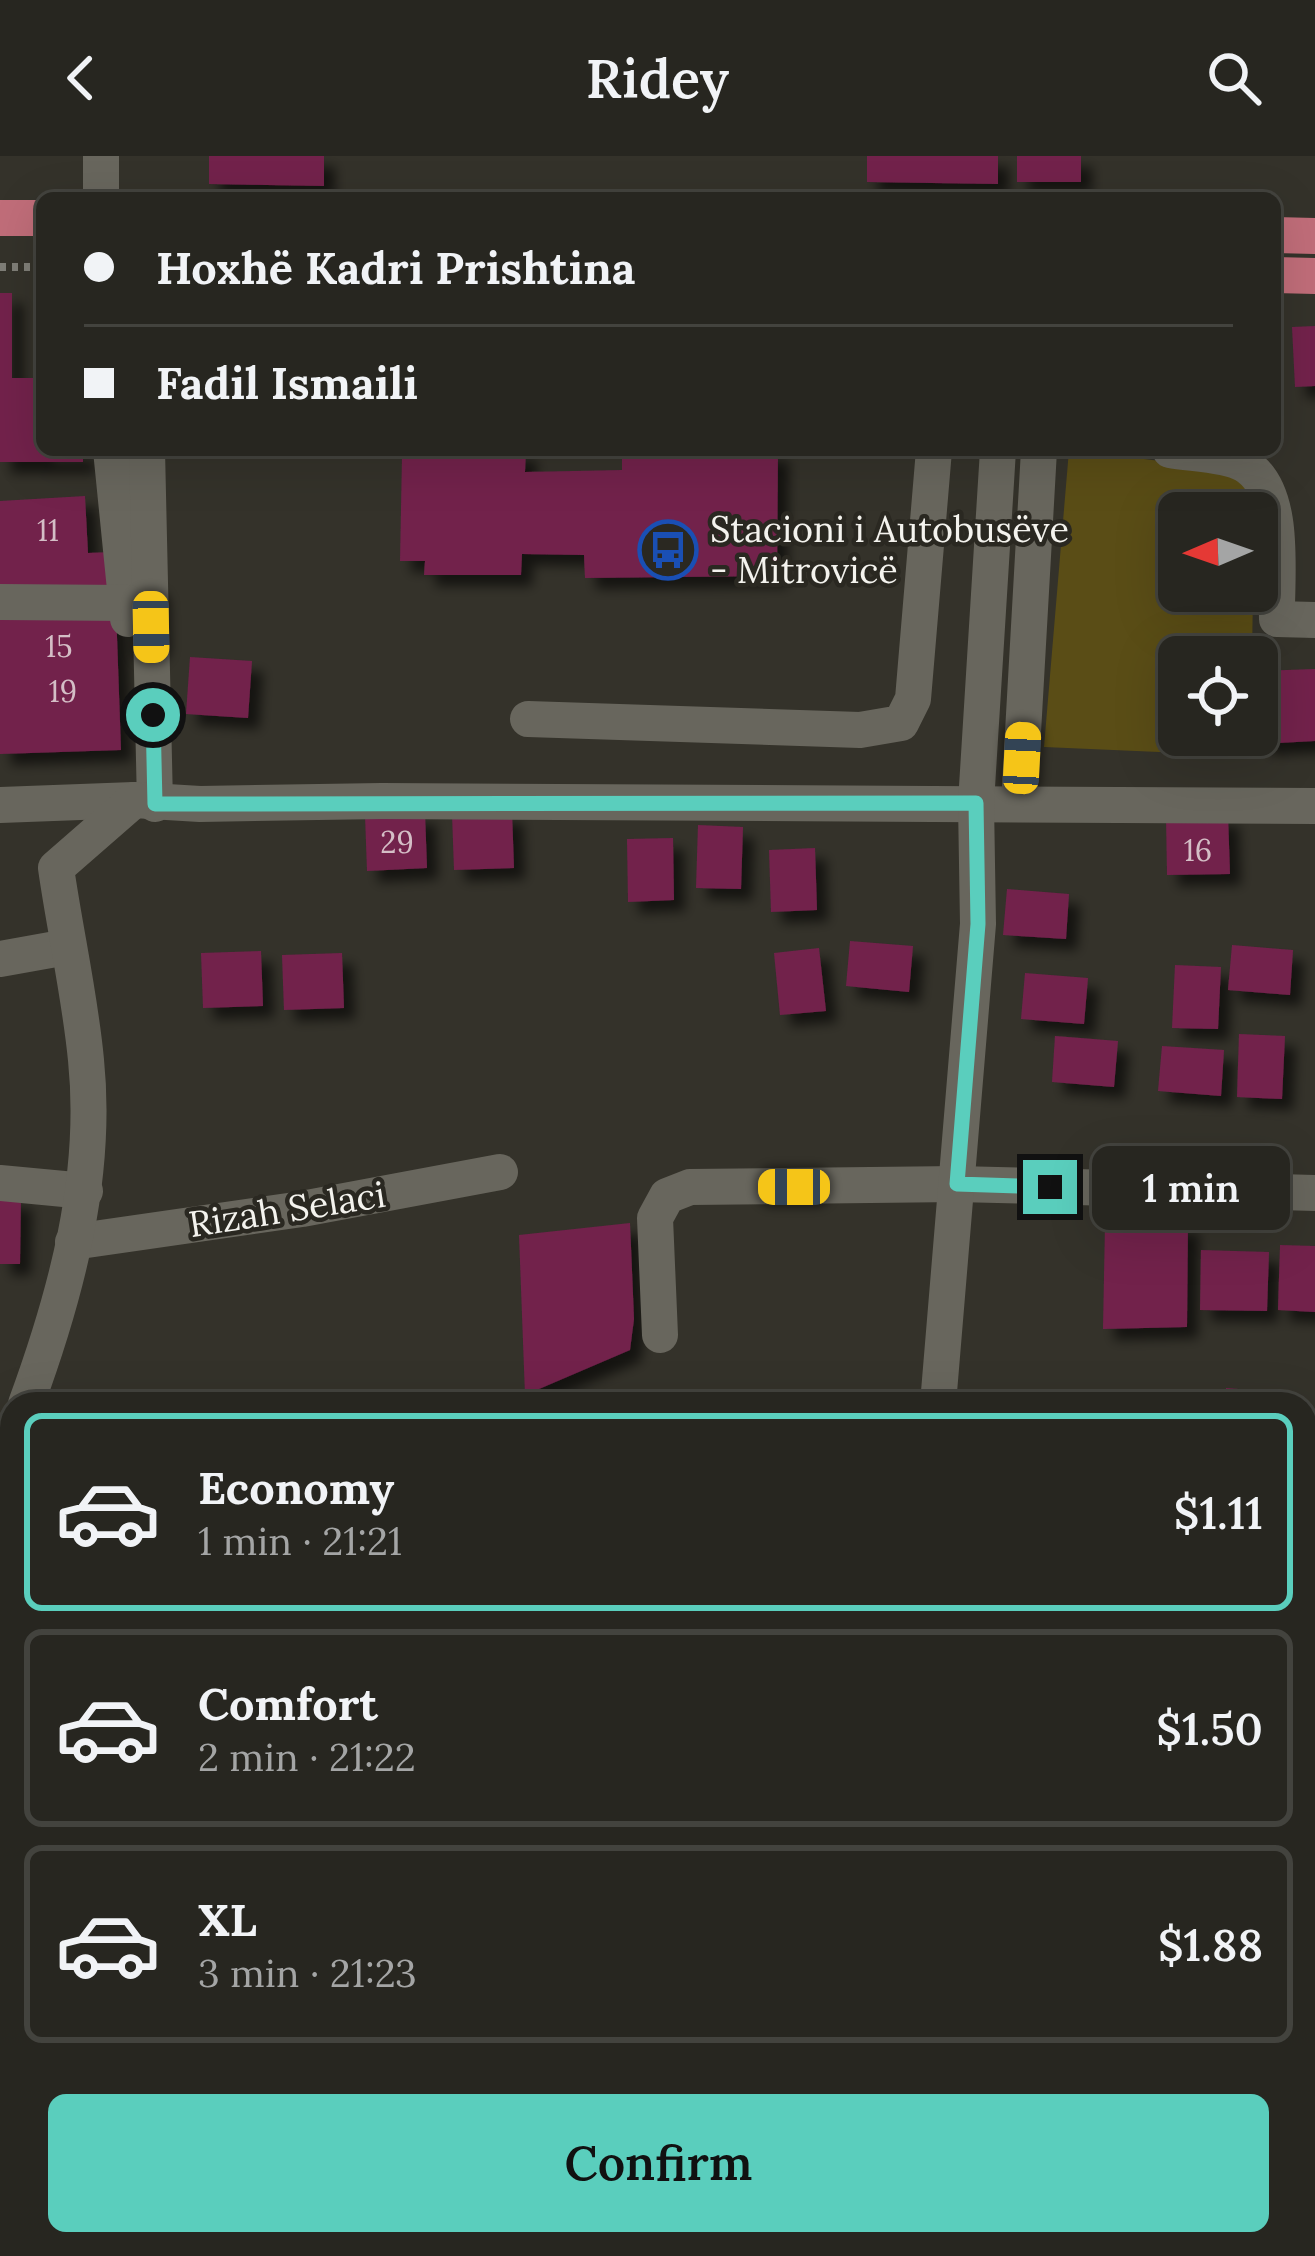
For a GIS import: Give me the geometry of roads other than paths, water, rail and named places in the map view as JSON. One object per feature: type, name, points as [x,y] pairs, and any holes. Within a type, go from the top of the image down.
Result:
[{"type":"main road","points":[[0,218],[36,218]]},
{"type":"main road","points":[[0,238],[36,238]]},
{"type":"main road","points":[[1281,275],[1315,276]]},
{"type":"street","points":[[100,192],[101,156]]},
{"type":"street","points":[[112,456],[144,802]]},
{"type":"street","points":[[144,802],[147,456]]},
{"type":"street","points":[[528,719],[860,730],[901,722],[913,699],[933,456]]},
{"type":"street","points":[[939,1392],[978,924],[976,803],[998,456]]},
{"type":"street","points":[[1019,802],[1040,456]]},
{"type":"street","points":[[1202,456],[1244,464],[1261,481],[1274,504],[1277,619],[1315,620]]},
{"type":"street","points":[[0,602],[128,603]]},
{"type":"street","points":[[30,1392],[85,1191],[89,1114],[86,1058],[56,868],[144,802]]},
{"type":"street","points":[[0,805],[1019,802],[1315,806]]},
{"type":"street","points":[[0,959],[67,947]]},
{"type":"street","name":"Rizah Selaci","points":[[73,1242],[302,1209],[500,1172]]},
{"type":"street","points":[[0,1183],[85,1191]]},
{"type":"street","points":[[661,1335],[655,1218],[667,1196],[690,1187],[957,1184],[1315,1192]]},
{"type":"place","name":"Stacioni i Autobusëve - Mitrovicë","points":[[668,550]]}]
